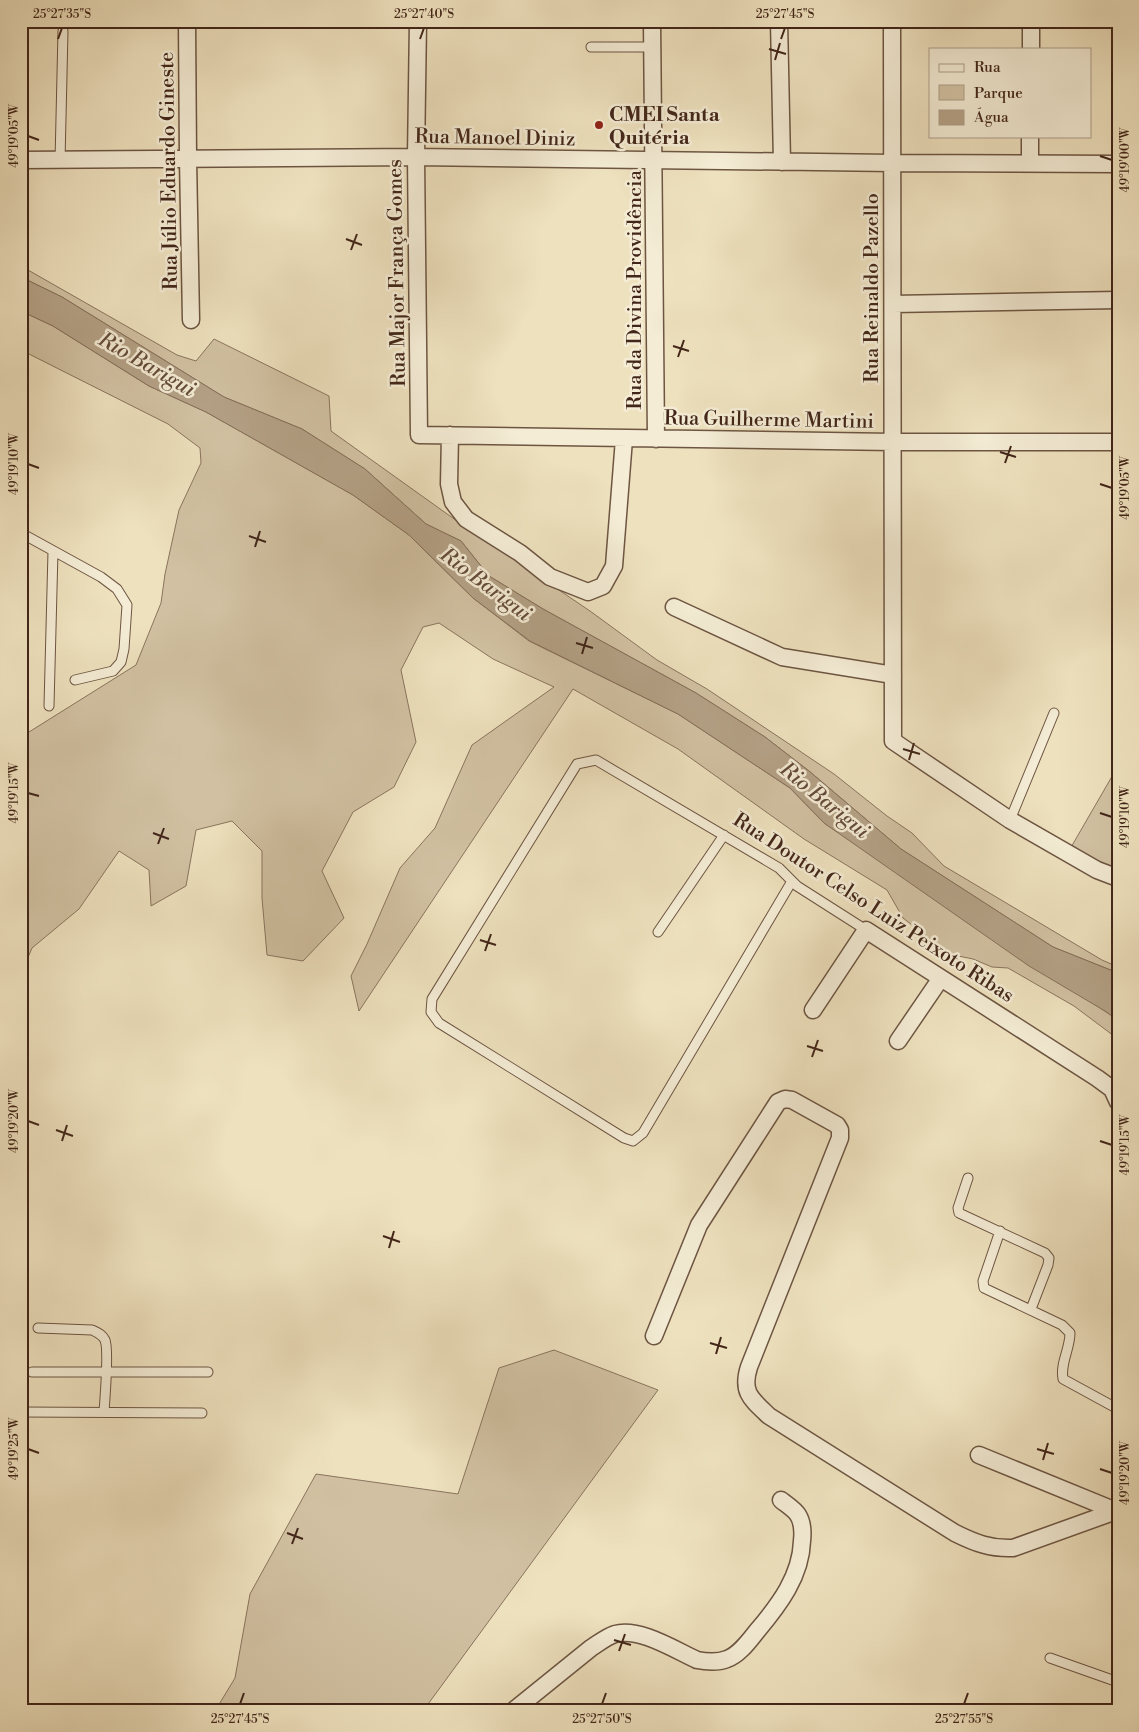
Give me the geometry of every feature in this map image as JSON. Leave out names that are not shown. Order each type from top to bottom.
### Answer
[{"type":"street","name":"Rua Júlio Eduardo Gineste","points":[[188,21],[191,320]]},
{"type":"street","name":"Rua Major França Gomes","points":[[418,21],[416,157],[419,434]]},
{"type":"street","name":"Rua da Divina Providência","points":[[652,21],[656,439]]},
{"type":"street","points":[[779,21],[782,162]]},
{"type":"street","name":"Rua Reinaldo Pazello","points":[[892,21],[893,741],[1010,820]]},
{"type":"street","points":[[1030,21],[1030,48]]},
{"type":"street","points":[[1030,138],[1030,164]]},
{"type":"street","name":"Rua Manoel Diniz","points":[[21,160],[416,157],[1118,164]]},
{"type":"street","points":[[892,304],[1118,300]]},
{"type":"street","name":"Rua Guilherme Martini","points":[[419,434],[893,442],[1118,442]]},
{"type":"street","name":"Rua da Divina Providência","points":[[450,435],[449,484],[453,502],[466,519],[520,553],[550,577],[588,592],[603,586],[614,566],[624,438]]},
{"type":"street","points":[[674,607],[782,657],[893,675]]},
{"type":"street","points":[[1010,820],[1097,870],[1118,878]]},
{"type":"street","points":[[813,1010],[866,930]]},
{"type":"street","name":"Rua Doutor Celso Luiz Peixoto Ribas","points":[[866,930],[1105,1083],[1112,1089],[1118,1102]]},
{"type":"street","points":[[898,1042],[941,978]]},
{"type":"street","points":[[654,1336],[699,1225],[778,1102],[785,1098],[792,1100],[837,1125],[840,1130],[840,1138],[745,1378],[750,1397],[768,1416],[885,1489],[916,1500],[925,1507],[936,1521],[956,1534],[985,1546],[1013,1548],[1117,1512]]},
{"type":"street","points":[[979,1455],[1117,1512]]},
{"type":"street","points":[[513,1711],[591,1648],[604,1639],[617,1634],[640,1635],[697,1660],[719,1662],[729,1659],[739,1651],[768,1618],[785,1595],[797,1572],[802,1550],[803,1528],[798,1515],[781,1500]]},
{"type":"lane","points":[[60,161],[62,30]]},
{"type":"lane","points":[[591,47],[652,47]]},
{"type":"lane","points":[[21,534],[109,583],[117,589],[126,605],[124,649],[121,662],[113,671],[75,680]]},
{"type":"lane","points":[[49,706],[53,551]]},
{"type":"lane","points":[[1010,820],[1054,713]]},
{"type":"lane","name":"Rua Doutor Celso Luiz Peixoto Ribas","points":[[792,881],[642,1133],[633,1140],[615,1132],[440,1023],[431,1012],[432,999],[577,764],[596,760],[779,868],[792,881],[866,930]]},
{"type":"lane","points":[[658,932],[724,834]]},
{"type":"lane","points":[[968,1178],[958,1208],[959,1213],[1045,1253],[1048,1258],[1048,1265],[1031,1309]]},
{"type":"lane","points":[[1000,1231],[983,1281],[984,1288],[1062,1325],[1070,1333],[1070,1344],[1061,1370],[1063,1380],[1118,1409]]},
{"type":"lane","points":[[38,1328],[92,1330],[100,1334],[106,1341],[104,1412]]},
{"type":"lane","points":[[32,1372],[208,1372]]},
{"type":"lane","points":[[21,1412],[202,1413]]},
{"type":"lane","points":[[1050,1658],[1118,1682]]},
{"type":"green space","points":[[21,266],[177,355],[196,361],[214,339],[329,396],[331,431],[457,521],[590,611],[657,660],[707,689],[834,774],[887,816],[912,833],[944,866],[1102,960],[1118,967],[1118,973],[1053,947],[901,849],[809,771],[765,737],[696,693],[543,609],[489,576],[461,541],[426,524],[365,469],[302,429],[224,397],[62,297],[21,277]]},
{"type":"green space","points":[[21,311],[53,326],[149,386],[206,412],[353,495],[409,535],[473,598],[529,641],[678,714],[790,788],[824,823],[1118,1020],[1118,1039],[1074,1006],[1008,968],[992,967],[973,959],[949,954],[903,918],[887,890],[804,839],[678,749],[573,689],[359,1011],[351,976],[400,868],[435,828],[472,745],[554,687],[493,659],[439,623],[423,627],[401,670],[416,742],[394,787],[353,812],[322,871],[344,918],[303,961],[267,955],[262,898],[262,851],[232,821],[196,830],[186,886],[151,906],[149,870],[119,851],[79,909],[32,948],[21,974],[21,737],[136,665],[161,603],[165,574],[179,510],[201,463],[200,448],[168,424],[21,350]]},
{"type":"green space","points":[[1118,766],[1118,869],[1070,849]]},
{"type":"green space","points":[[554,1350],[658,1390],[423,1711],[215,1711],[235,1678],[250,1594],[316,1474],[458,1494],[499,1368]]},
{"type":"water","name":"Rio Barigui","points":[[21,277],[62,297],[224,397],[302,429],[365,469],[426,524],[461,541],[489,576],[543,609],[696,693],[765,737],[809,771],[901,849],[1053,947],[1118,973],[1118,1020],[1029,966],[824,823],[790,788],[678,714],[530,641],[473,598],[409,535],[353,495],[206,412],[149,386],[53,326],[21,311]]},
{"type":"place","name":"CMEI Santa Quitéria","points":[[599,125]]}]
